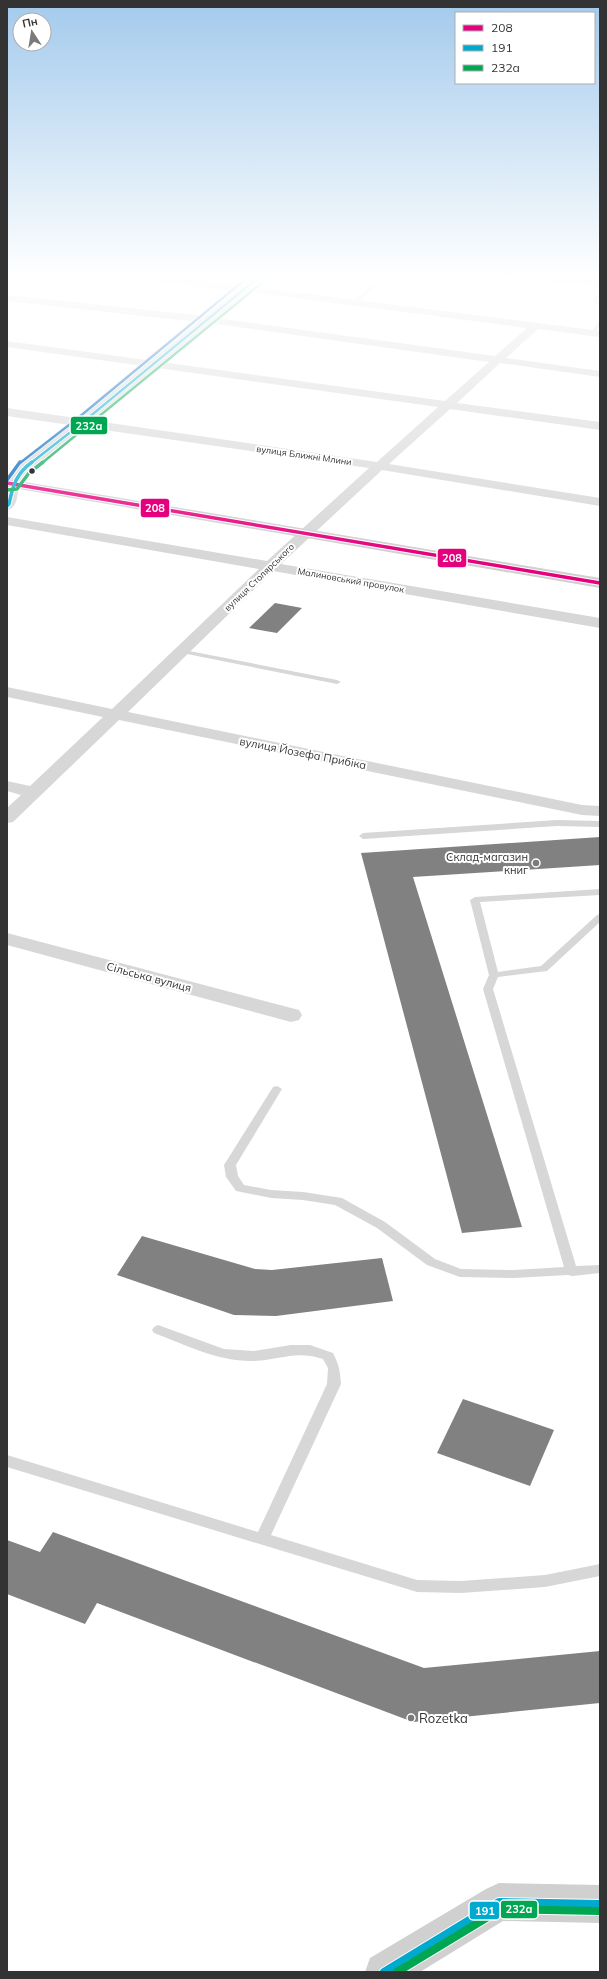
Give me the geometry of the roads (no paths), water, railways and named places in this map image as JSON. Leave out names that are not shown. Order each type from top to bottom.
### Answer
[{"type":"main road","points":[[10,483],[600,583]]},
{"type":"main road","points":[[384,1972],[499,1902],[600,1904]]},
{"type":"street","points":[[7,506],[9,504],[10,483],[24,468],[82,424],[148,369]]},
{"type":"street","points":[[201,369],[600,426]]},
{"type":"street","name":"вулиця Столярського","points":[[7,818],[305,533],[488,369]]},
{"type":"street","points":[[564,369],[600,374]]},
{"type":"street","name":"вулиця Ближні Млини","points":[[7,412],[380,466],[600,502]]},
{"type":"street","name":"Малиновський провулок","points":[[7,521],[600,622]]},
{"type":"street","name":"вулиця Йозефа Прибіка","points":[[7,692],[575,808],[600,811]]},
{"type":"street","points":[[7,786],[34,792]]},
{"type":"street","name":"Сільська вулиця","points":[[7,939],[291,1015]]},
{"type":"lane","points":[[182,651],[337,682]]},
{"type":"lane","points":[[363,836],[557,824],[600,824]]},
{"type":"lane","points":[[572,1272],[488,989],[494,975],[475,900],[600,892]]},
{"type":"lane","points":[[494,975],[544,969],[600,917]]},
{"type":"lane","points":[[276,1089],[230,1165],[232,1177],[240,1188],[270,1194],[304,1196],[338,1202],[381,1225],[431,1262],[460,1273],[514,1274],[572,1272],[600,1269]]},
{"type":"lane","points":[[158,1330],[223,1354],[254,1356],[291,1350],[310,1350],[328,1356],[334,1368],[334,1384],[262,1539]]},
{"type":"lane","points":[[7,1461],[417,1586],[461,1587],[545,1581],[600,1570]]},
{"type":"place","name":"Склад-магазин книг","points":[[536,863]]},
{"type":"place","name":"Rozetka","points":[[411,1718]]}]
